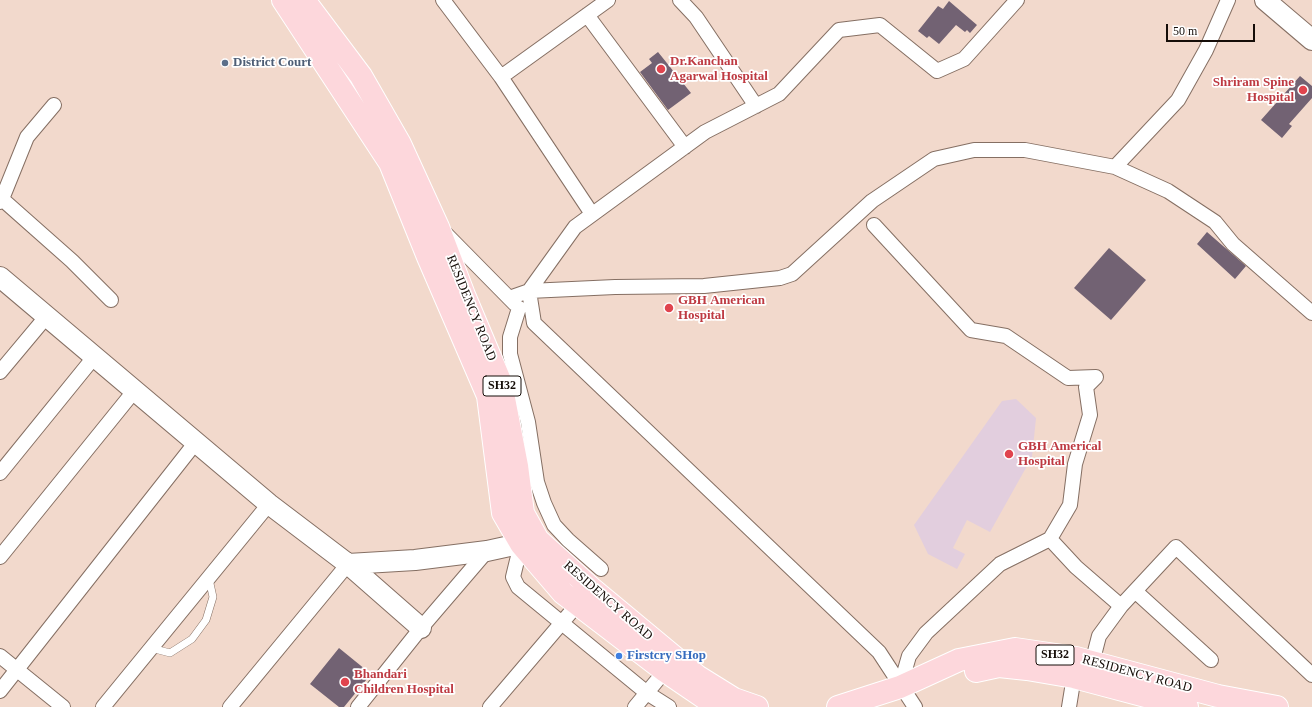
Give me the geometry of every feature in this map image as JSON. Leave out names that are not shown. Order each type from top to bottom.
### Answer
[{"type":"main road","points":[[283,0],[390,163],[416,229],[488,396],[503,513],[529,542]]},
{"type":"main road","name":"RESIDENCY ROAD","points":[[304,0],[361,76],[400,144],[438,227],[464,295],[501,383],[517,466],[523,513],[529,542],[585,596],[670,665],[697,676],[734,699],[753,706]]},
{"type":"main road","name":"RESIDENCY ROAD","points":[[838,707],[908,697],[959,660],[1015,649],[1218,701],[1277,707]]},
{"type":"main road","points":[[670,665],[718,707]]},
{"type":"main road","points":[[1081,666],[1187,707]]},
{"type":"main road","points":[[883,707],[908,697]]},
{"type":"street","points":[[443,0],[501,78],[592,214]]},
{"type":"street","points":[[501,78],[608,0]]},
{"type":"street","points":[[680,0],[696,17],[756,106]]},
{"type":"street","points":[[601,569],[568,540],[554,525],[544,503],[538,482],[528,422],[510,354],[510,337],[514,303],[530,291],[575,227],[705,132],[779,94],[839,30],[880,25],[937,71],[964,59],[1017,0]]},
{"type":"street","points":[[1115,167],[1178,100],[1206,50],[1228,0]]},
{"type":"street","points":[[1265,0],[1312,40]]},
{"type":"street","points":[[587,15],[685,147]]},
{"type":"street","points":[[54,105],[27,137],[1,200],[72,261],[111,300]]},
{"type":"street","points":[[530,291],[615,287],[704,286],[780,278],[792,274],[878,197],[934,159],[974,150],[1025,150],[1115,167],[1168,191],[1215,222],[1233,244],[1312,313]]},
{"type":"street","points":[[874,225],[971,330],[1006,336],[1068,378],[1096,377],[1086,387],[1090,415],[1075,464],[1070,505],[1050,539],[1000,564],[926,633],[909,656],[908,697]]},
{"type":"street","points":[[416,229],[438,227],[534,323],[879,652],[908,697]]},
{"type":"street","points":[[0,276],[269,504],[348,564],[421,628]]},
{"type":"street","points":[[530,291],[534,323]]},
{"type":"street","points":[[0,372],[46,316]]},
{"type":"street","points":[[0,473],[95,356]]},
{"type":"street","points":[[0,557],[135,390]]},
{"type":"street","points":[[0,691],[196,442]]},
{"type":"street","points":[[103,707],[269,504]]},
{"type":"street","points":[[1050,539],[1076,567],[1121,606]]},
{"type":"street","points":[[230,707],[348,564],[415,560],[487,551],[529,542]]},
{"type":"street","points":[[529,542],[513,577],[518,587],[647,693],[668,707]]},
{"type":"street","points":[[1069,707],[1081,666],[1099,636],[1121,606],[1176,547],[1312,675]]},
{"type":"street","points":[[358,707],[421,628],[487,551]]},
{"type":"street","points":[[1135,591],[1211,660]]},
{"type":"street","points":[[490,707],[585,596]]},
{"type":"street","points":[[0,656],[63,707]]},
{"type":"street","points":[[635,707],[670,665]]},
{"type":"lane","points":[[150,648],[170,653],[192,639],[206,620],[213,597],[208,577]]},
{"type":"shaded area","points":[[1016,399],[1036,418],[1032,457],[990,532],[967,520],[953,548],[965,554],[957,569],[928,554],[914,525],[1002,401]]},
{"type":"building","points":[[949,1],[977,25],[970,33],[967,30],[965,32],[956,25],[939,44],[929,36],[927,38],[918,31],[938,6],[943,9]]},
{"type":"building","points":[[658,52],[691,93],[668,110],[640,72],[652,63],[649,59]]},
{"type":"building","points":[[1300,76],[1312,86],[1312,98],[1289,124],[1292,126],[1282,138],[1261,120]]},
{"type":"building","points":[[1207,232],[1246,266],[1235,279],[1197,244]]},
{"type":"building","points":[[1109,248],[1146,280],[1111,320],[1074,288]]},
{"type":"building","points":[[339,648],[371,674],[344,707],[339,707],[310,684]]},
{"type":"place","name":"District Court","points":[[225,63]]},
{"type":"place","name":"Dr.Kanchan Agarwal Hospital","points":[[661,69]]},
{"type":"place","name":"Shriram Spine Hospital","points":[[1303,90]]},
{"type":"place","name":"GBH American Hospital","points":[[669,308]]},
{"type":"place","name":"GBH Americal Hospital","points":[[1009,454]]},
{"type":"place","name":"Firstcry SHop","points":[[619,656]]},
{"type":"place","name":"Bhandari Children Hospital","points":[[345,682]]}]
